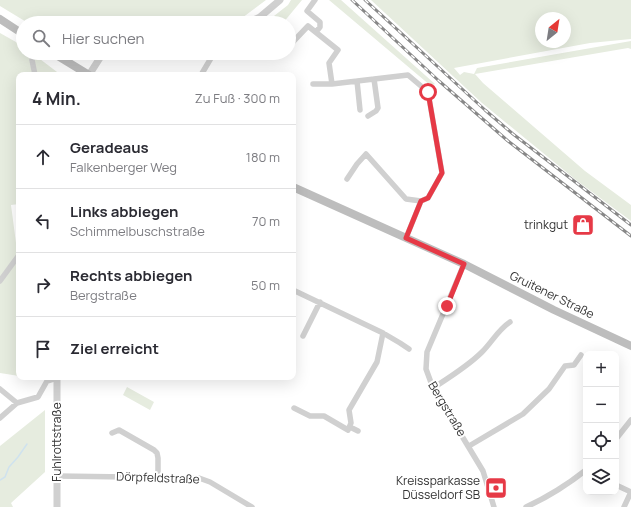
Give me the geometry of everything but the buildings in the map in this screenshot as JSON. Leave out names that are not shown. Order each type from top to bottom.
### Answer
[{"type":"main road","points":[[0,19],[16,29]]},
{"type":"main road","points":[[64,60],[84,72]]},
{"type":"main road","name":"Gruitener Straße","points":[[296,188],[464,264],[631,346]]},
{"type":"street","points":[[261,16],[280,0]]},
{"type":"street","points":[[315,0],[307,11],[320,22],[320,27],[316,32]]},
{"type":"street","points":[[296,39],[308,26],[338,50],[329,63],[332,84]]},
{"type":"street","points":[[32,60],[34,72]]},
{"type":"street","points":[[91,72],[99,60]]},
{"type":"street","points":[[203,72],[210,60]]},
{"type":"street","points":[[313,84],[332,84],[408,75],[428,92],[442,173],[428,198],[421,201],[406,199],[366,154],[347,179]]},
{"type":"street","points":[[368,116],[378,108],[374,79]]},
{"type":"street","points":[[357,81],[360,110]]},
{"type":"street","points":[[406,238],[421,201]]},
{"type":"street","points":[[0,282],[16,259]]},
{"type":"street","name":"Bergstraße","points":[[464,264],[427,352],[426,369],[433,388],[483,471],[494,507]]},
{"type":"street","points":[[296,291],[383,333],[409,349]]},
{"type":"street","points":[[303,336],[320,302]]},
{"type":"street","points":[[433,388],[461,369],[482,352],[502,328],[510,322]]},
{"type":"street","points":[[350,427],[351,423],[349,410],[377,362],[383,333]]},
{"type":"street","points":[[469,446],[523,414],[549,389],[566,366],[574,365],[581,355]]},
{"type":"street","points":[[0,418],[17,403],[38,397],[47,381],[50,380]]},
{"type":"street","name":"Fuhlrottstraße","points":[[57,380],[57,507]]},
{"type":"street","points":[[0,389],[17,403]]},
{"type":"street","points":[[294,408],[310,416],[324,416],[348,430],[350,427]]},
{"type":"street","points":[[619,435],[631,420]]},
{"type":"street","points":[[350,427],[358,431]]},
{"type":"street","points":[[112,433],[119,430],[154,450],[158,458],[158,476]]},
{"type":"street","points":[[526,507],[567,485],[583,472]]},
{"type":"street","name":"Dörpfeldstraße","points":[[57,476],[194,477],[203,479],[252,507]]},
{"type":"street","points":[[619,486],[631,492],[624,507]]},
{"type":"shaded area","points":[[0,0],[266,0],[245,16],[16,16],[0,6]]},
{"type":"shaded area","points":[[291,0],[302,0],[289,16],[274,16],[288,5]]},
{"type":"shaded area","points":[[329,0],[341,0],[435,84],[431,86]]},
{"type":"shaded area","points":[[371,0],[631,0],[631,39],[571,46],[571,12],[535,12],[535,48],[563,48],[454,68],[460,75],[464,72],[474,74],[477,68],[631,41],[631,49],[628,48],[475,74],[483,83],[585,171],[631,205],[631,221],[576,180],[482,103]]},
{"type":"shaded area","points":[[0,33],[16,42],[16,60],[41,60],[57,72],[16,72],[16,204],[11,205],[16,243],[16,376],[0,373]]},
{"type":"shaded area","points":[[127,387],[154,402],[150,410],[123,395]]},
{"type":"shaded area","points":[[45,410],[45,472],[11,503],[13,507],[0,507],[0,446]]},
{"type":"waterway","points":[[0,480],[5,477],[9,467],[27,444]]},
{"type":"railway","points":[[352,0],[439,81],[508,141],[631,236]]},
{"type":"railway","points":[[365,0],[513,134],[631,225]]},
{"type":"place","name":"trinkgut","points":[[583,225]]},
{"type":"place","name":"Kreissparkasse Düsseldorf SB","points":[[496,488]]},
{"type":"route","points":[[428,92],[442,173],[428,198],[421,201],[406,238],[464,264],[447,306]]}]
